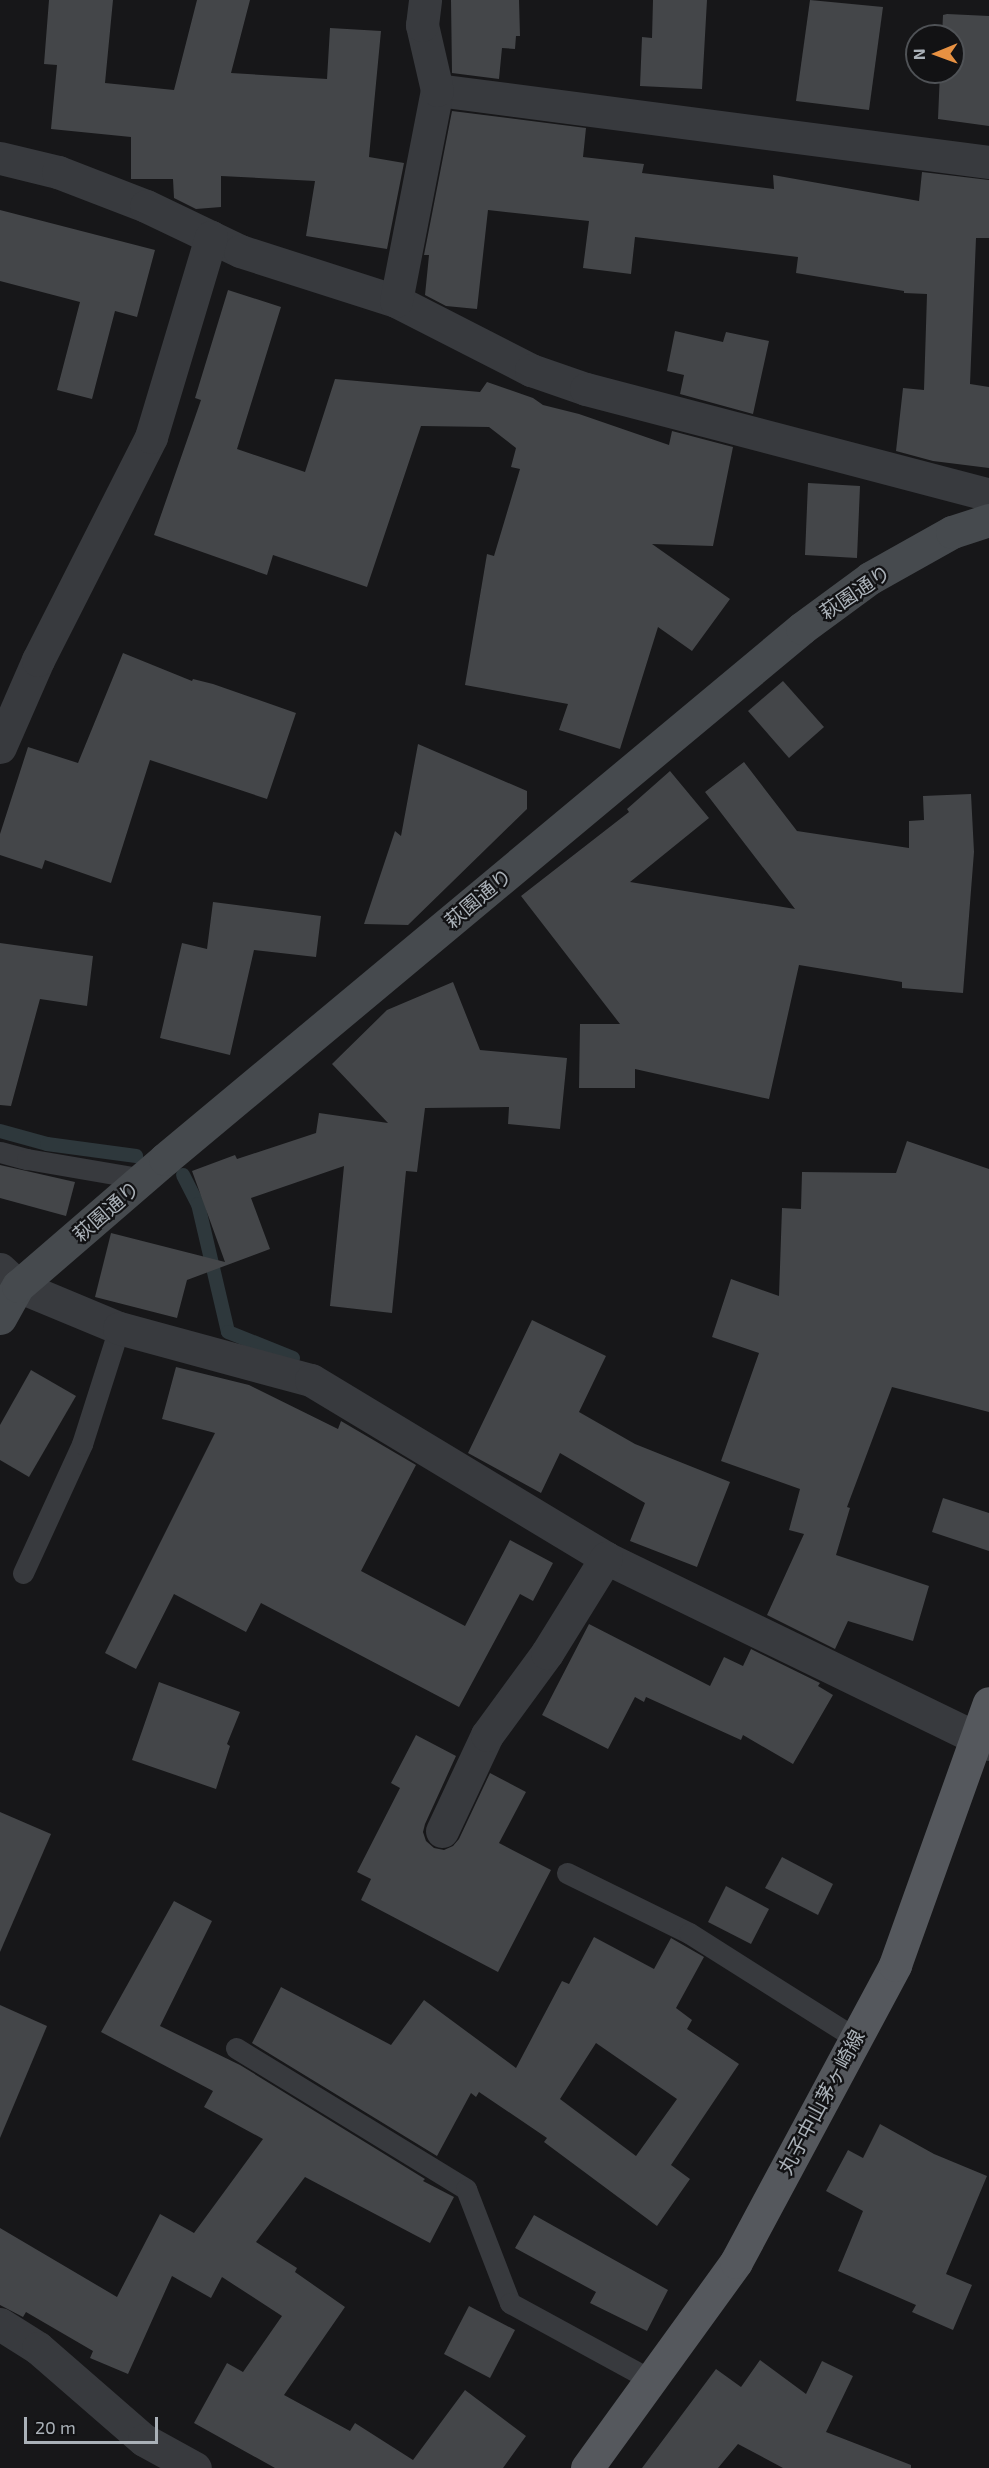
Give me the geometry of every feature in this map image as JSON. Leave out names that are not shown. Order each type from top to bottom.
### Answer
[{"type":"main road","name":"丸子中山茅ヶ崎線","points":[[587,2468],[736,2262],[895,1965],[984,1741],[989,1703]]},
{"type":"street","points":[[396,301],[437,90],[422,25],[425,0]]},
{"type":"street","points":[[437,90],[989,162]]},
{"type":"street","points":[[0,158],[58,171],[146,206],[240,251],[396,301],[531,370],[586,389],[989,495]]},
{"type":"street","points":[[0,747],[38,660],[150,437],[211,237]]},
{"type":"street","name":"萩園通り","points":[[0,1318],[9,1278],[144,1179],[802,628],[870,578],[952,532],[989,520]]},
{"type":"street","points":[[9,1278],[119,1328],[311,1380],[606,1558],[984,1741]]},
{"type":"street","points":[[442,1831],[487,1734],[547,1653],[606,1558]]},
{"type":"street","points":[[0,2324],[38,2348],[144,2440],[195,2468]]},
{"type":"lane","points":[[0,1152],[27,1159],[144,1179]]},
{"type":"lane","points":[[23,1573],[82,1444],[119,1328]]},
{"type":"lane","points":[[567,1873],[689,1933],[855,2038]]},
{"type":"lane","points":[[236,2048],[466,2189],[510,2303],[651,2380]]},
{"type":"building","points":[[49,0],[113,0],[105,83],[174,90],[197,0],[250,0],[231,73],[327,79],[330,28],[381,31],[369,157],[404,163],[387,249],[306,236],[315,181],[221,176],[221,207],[196,209],[174,198],[173,179],[131,179],[131,137],[51,129],[57,65],[44,64]]},
{"type":"building","points":[[451,0],[519,0],[520,36],[516,36],[515,49],[502,48],[499,79],[452,73]]},
{"type":"building","points":[[653,0],[707,0],[702,89],[640,86],[642,37],[652,38]]},
{"type":"building","points":[[810,0],[883,7],[869,110],[796,101]]},
{"type":"building","points":[[943,15],[989,16],[989,126],[938,119],[939,84],[965,84],[965,24],[943,24]]},
{"type":"building","points":[[452,111],[586,128],[583,157],[644,164],[642,173],[774,189],[773,175],[919,201],[922,172],[989,180],[989,238],[976,238],[970,384],[989,387],[989,468],[933,461],[896,451],[903,388],[924,390],[927,294],[904,293],[904,291],[796,273],[798,257],[635,237],[631,274],[583,268],[589,221],[488,210],[477,309],[446,306],[425,295],[429,255],[424,255]]},
{"type":"building","points":[[0,210],[155,250],[137,317],[115,311],[92,399],[57,390],[80,302],[0,281]]},
{"type":"building","points":[[228,290],[281,307],[237,449],[305,472],[335,379],[480,392],[487,382],[533,398],[543,405],[579,414],[669,445],[672,431],[733,447],[713,546],[652,544],[730,599],[692,651],[658,627],[620,749],[559,730],[568,704],[465,685],[487,554],[494,556],[520,469],[511,467],[516,448],[489,427],[421,426],[367,587],[273,555],[267,575],[154,535],[201,400],[195,398]]},
{"type":"building","points":[[675,331],[723,342],[726,332],[769,341],[753,414],[680,394],[684,375],[667,371]]},
{"type":"building","points":[[808,483],[860,486],[857,558],[805,555]]},
{"type":"building","points":[[123,653],[192,681],[193,679],[213,684],[296,713],[267,799],[150,760],[111,883],[45,860],[42,869],[0,855],[0,834],[28,747],[78,763]]},
{"type":"building","points":[[783,681],[824,727],[789,758],[748,711]]},
{"type":"building","points":[[418,744],[527,791],[527,809],[408,925],[364,924],[395,831],[401,836]]},
{"type":"building","points":[[744,762],[797,831],[909,848],[909,821],[924,820],[923,796],[971,794],[974,852],[963,993],[902,988],[902,982],[799,965],[769,1099],[635,1069],[635,1088],[579,1088],[580,1024],[620,1024],[521,896],[629,812],[627,809],[670,771],[709,818],[630,882],[795,909],[705,792]]},
{"type":"building","points":[[213,902],[321,916],[316,957],[254,950],[230,1055],[160,1038],[182,943],[207,949]]},
{"type":"building","points":[[0,943],[93,956],[87,1006],[40,999],[11,1106],[0,1105]]},
{"type":"building","points":[[453,982],[480,1050],[567,1058],[560,1129],[508,1124],[509,1107],[425,1108],[417,1172],[406,1171],[392,1313],[330,1306],[344,1166],[251,1198],[270,1249],[187,1280],[177,1318],[95,1297],[111,1233],[225,1262],[192,1171],[235,1155],[237,1159],[316,1133],[319,1113],[388,1123],[332,1064],[387,1010]]},
{"type":"building","points":[[907,1141],[989,1169],[989,1412],[892,1387],[847,1507],[850,1508],[836,1555],[929,1586],[913,1641],[848,1621],[835,1649],[767,1615],[804,1534],[789,1530],[800,1489],[721,1461],[759,1353],[712,1337],[731,1279],[779,1296],[782,1208],[801,1209],[802,1172],[896,1173]]},
{"type":"building","points":[[0,1165],[75,1182],[66,1216],[0,1198]]},
{"type":"building","points":[[532,1320],[606,1356],[579,1412],[635,1444],[730,1482],[697,1567],[630,1541],[645,1503],[560,1453],[541,1493],[468,1453]]},
{"type":"building","points":[[176,1367],[249,1385],[338,1429],[341,1421],[416,1465],[361,1571],[465,1626],[510,1540],[553,1563],[533,1601],[520,1594],[459,1707],[261,1603],[246,1632],[174,1594],[136,1669],[105,1653],[215,1433],[162,1419]]},
{"type":"building","points":[[31,1370],[76,1396],[29,1477],[0,1460],[0,1425]]},
{"type":"building","points":[[943,1498],[989,1513],[989,1551],[932,1532]]},
{"type":"building","points":[[589,1624],[710,1686],[724,1657],[743,1666],[751,1649],[820,1683],[818,1686],[833,1695],[793,1764],[743,1735],[741,1740],[646,1697],[644,1702],[635,1697],[608,1749],[542,1715]]},
{"type":"building","points":[[159,1682],[240,1712],[227,1744],[230,1746],[216,1789],[132,1760]]},
{"type":"building","points":[[416,1735],[456,1756],[423,1832],[426,1841],[434,1848],[444,1850],[453,1846],[459,1839],[490,1773],[526,1792],[499,1843],[551,1870],[498,1972],[361,1900],[371,1879],[357,1872],[400,1788],[391,1783]]},
{"type":"building","points":[[0,1812],[51,1834],[0,1952]]},
{"type":"building","points":[[782,1857],[833,1884],[818,1915],[765,1888]]},
{"type":"building","points":[[726,1886],[769,1909],[751,1944],[708,1922]]},
{"type":"building","points":[[174,1901],[212,1921],[160,2026],[240,2065],[425,2179],[423,2181],[454,2197],[430,2243],[305,2177],[256,2242],[297,2268],[295,2272],[345,2307],[284,2395],[350,2431],[355,2423],[413,2460],[465,2390],[526,2436],[503,2468],[275,2468],[194,2423],[227,2363],[243,2372],[282,2316],[222,2277],[211,2298],[172,2276],[128,2374],[90,2358],[93,2351],[26,2312],[23,2317],[0,2305],[0,2228],[117,2297],[160,2214],[194,2233],[263,2139],[204,2107],[213,2091],[101,2032]]},
{"type":"building","points":[[594,1937],[654,1969],[671,1938],[704,1957],[676,2008],[692,2020],[687,2029],[739,2064],[671,2165],[690,2179],[657,2226],[544,2142],[547,2138],[479,2092],[476,2097],[471,2093],[437,2156],[252,2043],[281,1987],[391,2045],[424,2000],[516,2068],[562,1981],[569,1984]],"holes":[[[596,2043],[677,2099],[636,2156],[560,2099]]]},
{"type":"building","points":[[0,2005],[47,2026],[0,2138]]},
{"type":"building","points":[[880,2124],[934,2154],[987,2176],[946,2274],[972,2285],[953,2330],[912,2312],[916,2305],[838,2271],[863,2211],[826,2191],[848,2150],[863,2158]]},
{"type":"building","points":[[534,2215],[668,2290],[647,2331],[590,2303],[596,2292],[515,2248]]},
{"type":"building","points":[[469,2306],[515,2330],[490,2378],[444,2354]]},
{"type":"building","points":[[760,2360],[806,2394],[822,2361],[853,2376],[826,2432],[911,2465],[911,2468],[783,2468],[738,2444],[718,2468],[642,2468],[716,2369],[741,2387]]},
{"type":"waterway","points":[[0,1131],[47,1144],[136,1156]]},
{"type":"waterway","points":[[183,1175],[198,1204],[228,1332],[293,1358]]}]
